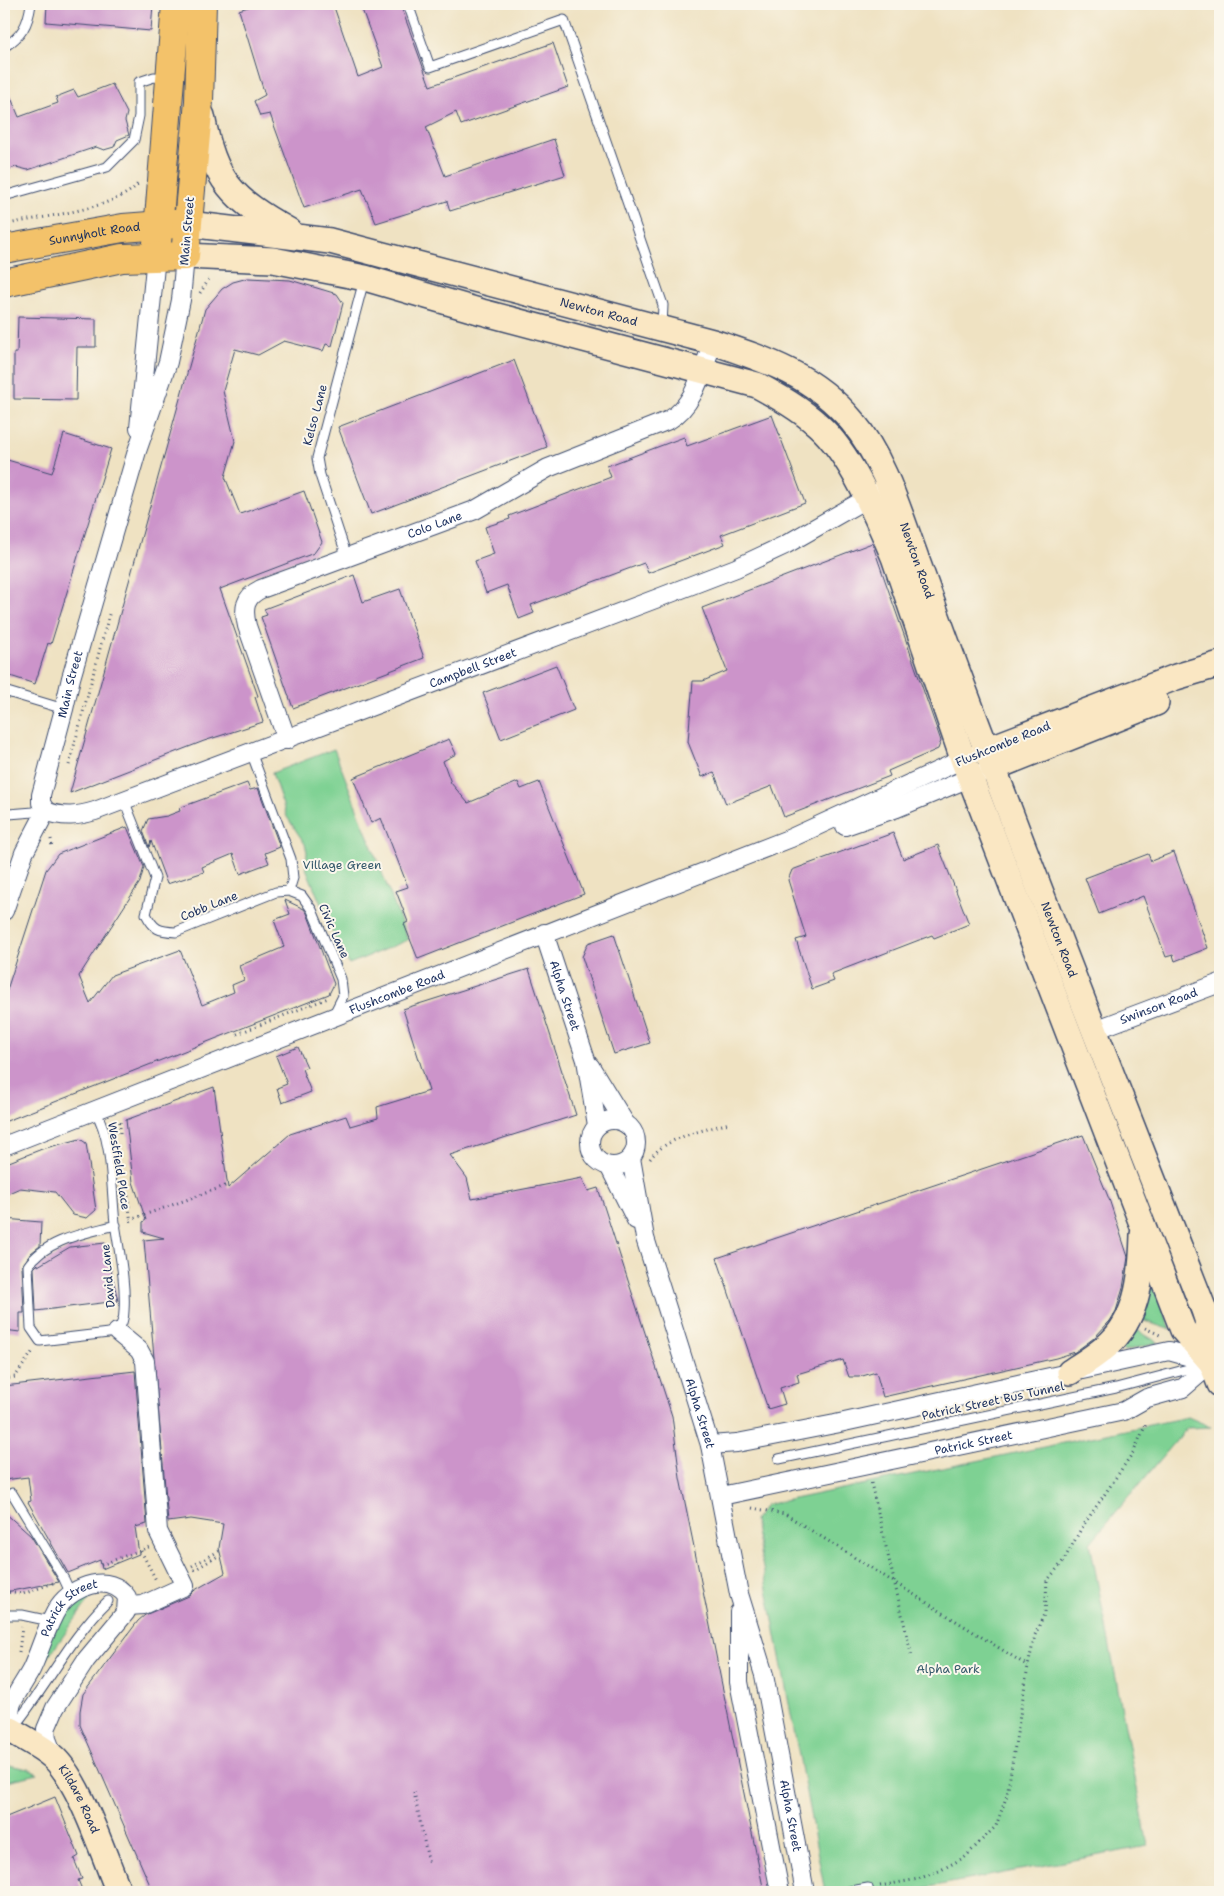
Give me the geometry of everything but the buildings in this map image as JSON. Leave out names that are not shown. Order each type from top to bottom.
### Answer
[{"type":"main road","name":"Main Street","points":[[156,256],[157,224],[176,4]]},
{"type":"main road","name":"Main Street","points":[[185,256],[199,101],[202,4]]},
{"type":"main road","points":[[199,101],[208,148],[221,176],[242,201],[297,235]]},
{"type":"main road","name":"Sunnyholt Road","points":[[4,249],[123,228],[157,224],[188,224]]},
{"type":"main road","name":"Newton Road","points":[[188,224],[297,235],[330,241],[713,342],[773,362],[811,382],[831,398],[853,422],[868,444],[889,487],[990,759],[1207,1318],[1218,1369]]},
{"type":"main road","points":[[4,283],[122,258],[185,256]]},
{"type":"main road","name":"Newton Road","points":[[185,256],[272,260],[365,278],[482,312],[757,385],[786,400],[819,426],[838,447],[866,497],[894,557],[967,768],[1183,1330],[1218,1369]]},
{"type":"main road","points":[[482,312],[490,283]]},
{"type":"main road","name":"Flushcombe Road","points":[[990,759],[1176,676],[1220,664]]},
{"type":"main road","name":"Flushcombe Road","points":[[990,759],[1181,692],[1220,673]]},
{"type":"main road","points":[[1070,1372],[1098,1354],[1114,1339],[1128,1319],[1142,1268],[1143,1224]]},
{"type":"main road","name":"Kildare Road","points":[[6,1731],[54,1757],[67,1772],[77,1790],[119,1892]]},
{"type":"street","name":"Main Street","points":[[137,451],[156,256]]},
{"type":"street","name":"Main Street","points":[[46,812],[41,804],[41,795],[64,709],[70,678],[137,451],[168,362],[181,300],[185,256]]},
{"type":"street","name":"Colo Lane","points":[[287,740],[247,626],[245,616],[248,597],[261,589],[475,510],[556,464],[669,420],[686,407],[713,342]]},
{"type":"street","name":"Campbell Street","points":[[46,812],[57,816],[83,814],[124,800],[287,740],[736,568],[785,545],[866,497],[889,487]]},
{"type":"street","name":"Flushcombe Road","points":[[4,1146],[544,933],[791,838],[854,823],[897,808],[967,768],[990,759]]},
{"type":"street","points":[[4,911],[24,853],[46,812]]},
{"type":"street","name":"Alpha Street","points":[[544,933],[586,1060],[597,1125]]},
{"type":"street","name":"Swinson Road","points":[[1095,1030],[1220,983]]},
{"type":"street","name":"Alpha Street","points":[[586,1060],[626,1123]]},
{"type":"street","points":[[611,1119],[626,1123],[636,1138],[636,1145],[631,1158],[621,1165],[609,1166],[596,1159],[589,1146],[591,1134],[597,1125],[611,1119]]},
{"type":"street","name":"Alpha Street","points":[[631,1158],[645,1238],[710,1445],[738,1594],[764,1675],[805,1892]]},
{"type":"street","name":"Alpha Street","points":[[609,1166],[645,1238]]},
{"type":"street","points":[[54,1757],[47,1739],[46,1729],[55,1708],[86,1660],[126,1612],[128,1606],[143,1605],[185,1586],[158,1531],[145,1360],[139,1350],[117,1332]]},
{"type":"street","points":[[710,1445],[737,1443],[835,1424],[1169,1351],[1218,1369]]},
{"type":"street","name":"Patrick Street","points":[[721,1496],[1124,1411],[1147,1398],[1182,1388],[1218,1369]]},
{"type":"street","name":"Patrick Street","points":[[6,1731],[13,1702],[31,1669],[50,1622],[59,1606],[71,1594],[97,1584],[109,1583],[123,1591],[128,1606]]},
{"type":"street","name":"Alpha Street","points":[[738,1594],[739,1682],[780,1892]]},
{"type":"lane","points":[[4,47],[14,41],[27,26],[31,4]]},
{"type":"lane","points":[[408,4],[430,67],[564,20],[662,305],[662,329]]},
{"type":"lane","points":[[4,196],[107,167],[134,140],[139,116],[139,82],[154,77],[169,78]]},
{"type":"lane","name":"Kelso Lane","points":[[347,557],[316,458],[365,278]]},
{"type":"lane","points":[[4,691],[64,709]]},
{"type":"lane","points":[[251,752],[291,859],[293,878],[289,890]]},
{"type":"lane","name":"Cobb Lane","points":[[124,800],[155,878],[146,914],[150,923],[159,931],[176,932],[276,892],[289,890]]},
{"type":"lane","points":[[4,812],[46,812]]},
{"type":"lane","name":"Civic Lane","points":[[289,890],[302,896],[312,910],[341,979],[343,996],[333,1016]]},
{"type":"lane","name":"Westfield Place","points":[[95,1111],[103,1127],[116,1225]]},
{"type":"lane","name":"David Lane","points":[[40,1341],[31,1328],[28,1266],[36,1257],[67,1239],[116,1225],[124,1309],[123,1323],[117,1332]]},
{"type":"lane","points":[[40,1341],[117,1332]]},
{"type":"lane","name":"Patrick Street Bus Tunnel","points":[[779,1459],[1116,1388],[1218,1369]]},
{"type":"lane","points":[[12,1492],[71,1594]]},
{"type":"lane","points":[[6,1731],[28,1710],[87,1624],[108,1602]]},
{"type":"lane","points":[[4,1615],[22,1615],[50,1622]]},
{"type":"lane","points":[[845,1892],[869,1890]]},
{"type":"path","points":[[4,225],[100,205],[128,194],[136,195]]},
{"type":"path","points":[[51,838],[52,848]]},
{"type":"path","points":[[650,1159],[657,1150],[668,1142],[729,1122]]},
{"type":"path","points":[[130,1220],[228,1185]]},
{"type":"path","points":[[1137,1325],[1165,1337]]},
{"type":"path","points":[[4,1379],[15,1377],[40,1341]]},
{"type":"path","points":[[869,1890],[918,1879],[939,1871],[965,1857],[996,1826],[1007,1795],[1028,1666],[1044,1612],[1047,1581],[1064,1560],[1081,1528],[1134,1451],[1146,1424]]},
{"type":"path","points":[[871,1483],[912,1657]]},
{"type":"path","points":[[751,1508],[785,1514],[1028,1666]]},
{"type":"path","points":[[141,1551],[165,1596]]},
{"type":"path","points":[[179,1576],[219,1553]]},
{"type":"path","points":[[414,1792],[429,1865]]},
{"type":"green space","name":"Village Green","points":[[334,749],[408,940],[349,964],[336,941],[306,868],[307,852],[305,844],[287,817],[272,773]]},
{"type":"green space","points":[[1151,1277],[1171,1330],[1139,1319]]},
{"type":"green space","points":[[1135,1329],[1159,1343],[1123,1351],[1122,1348]]},
{"type":"green space","name":"Alpha Park","points":[[1188,1417],[1211,1427],[1187,1428],[1090,1543],[1148,1846],[913,1890],[913,1892],[825,1892],[754,1521],[765,1505]]},
{"type":"green space","points":[[93,1594],[25,1690],[65,1610],[74,1602]]},
{"type":"green space","points":[[4,1764],[28,1769],[38,1774],[7,1781],[4,1784]]}]
